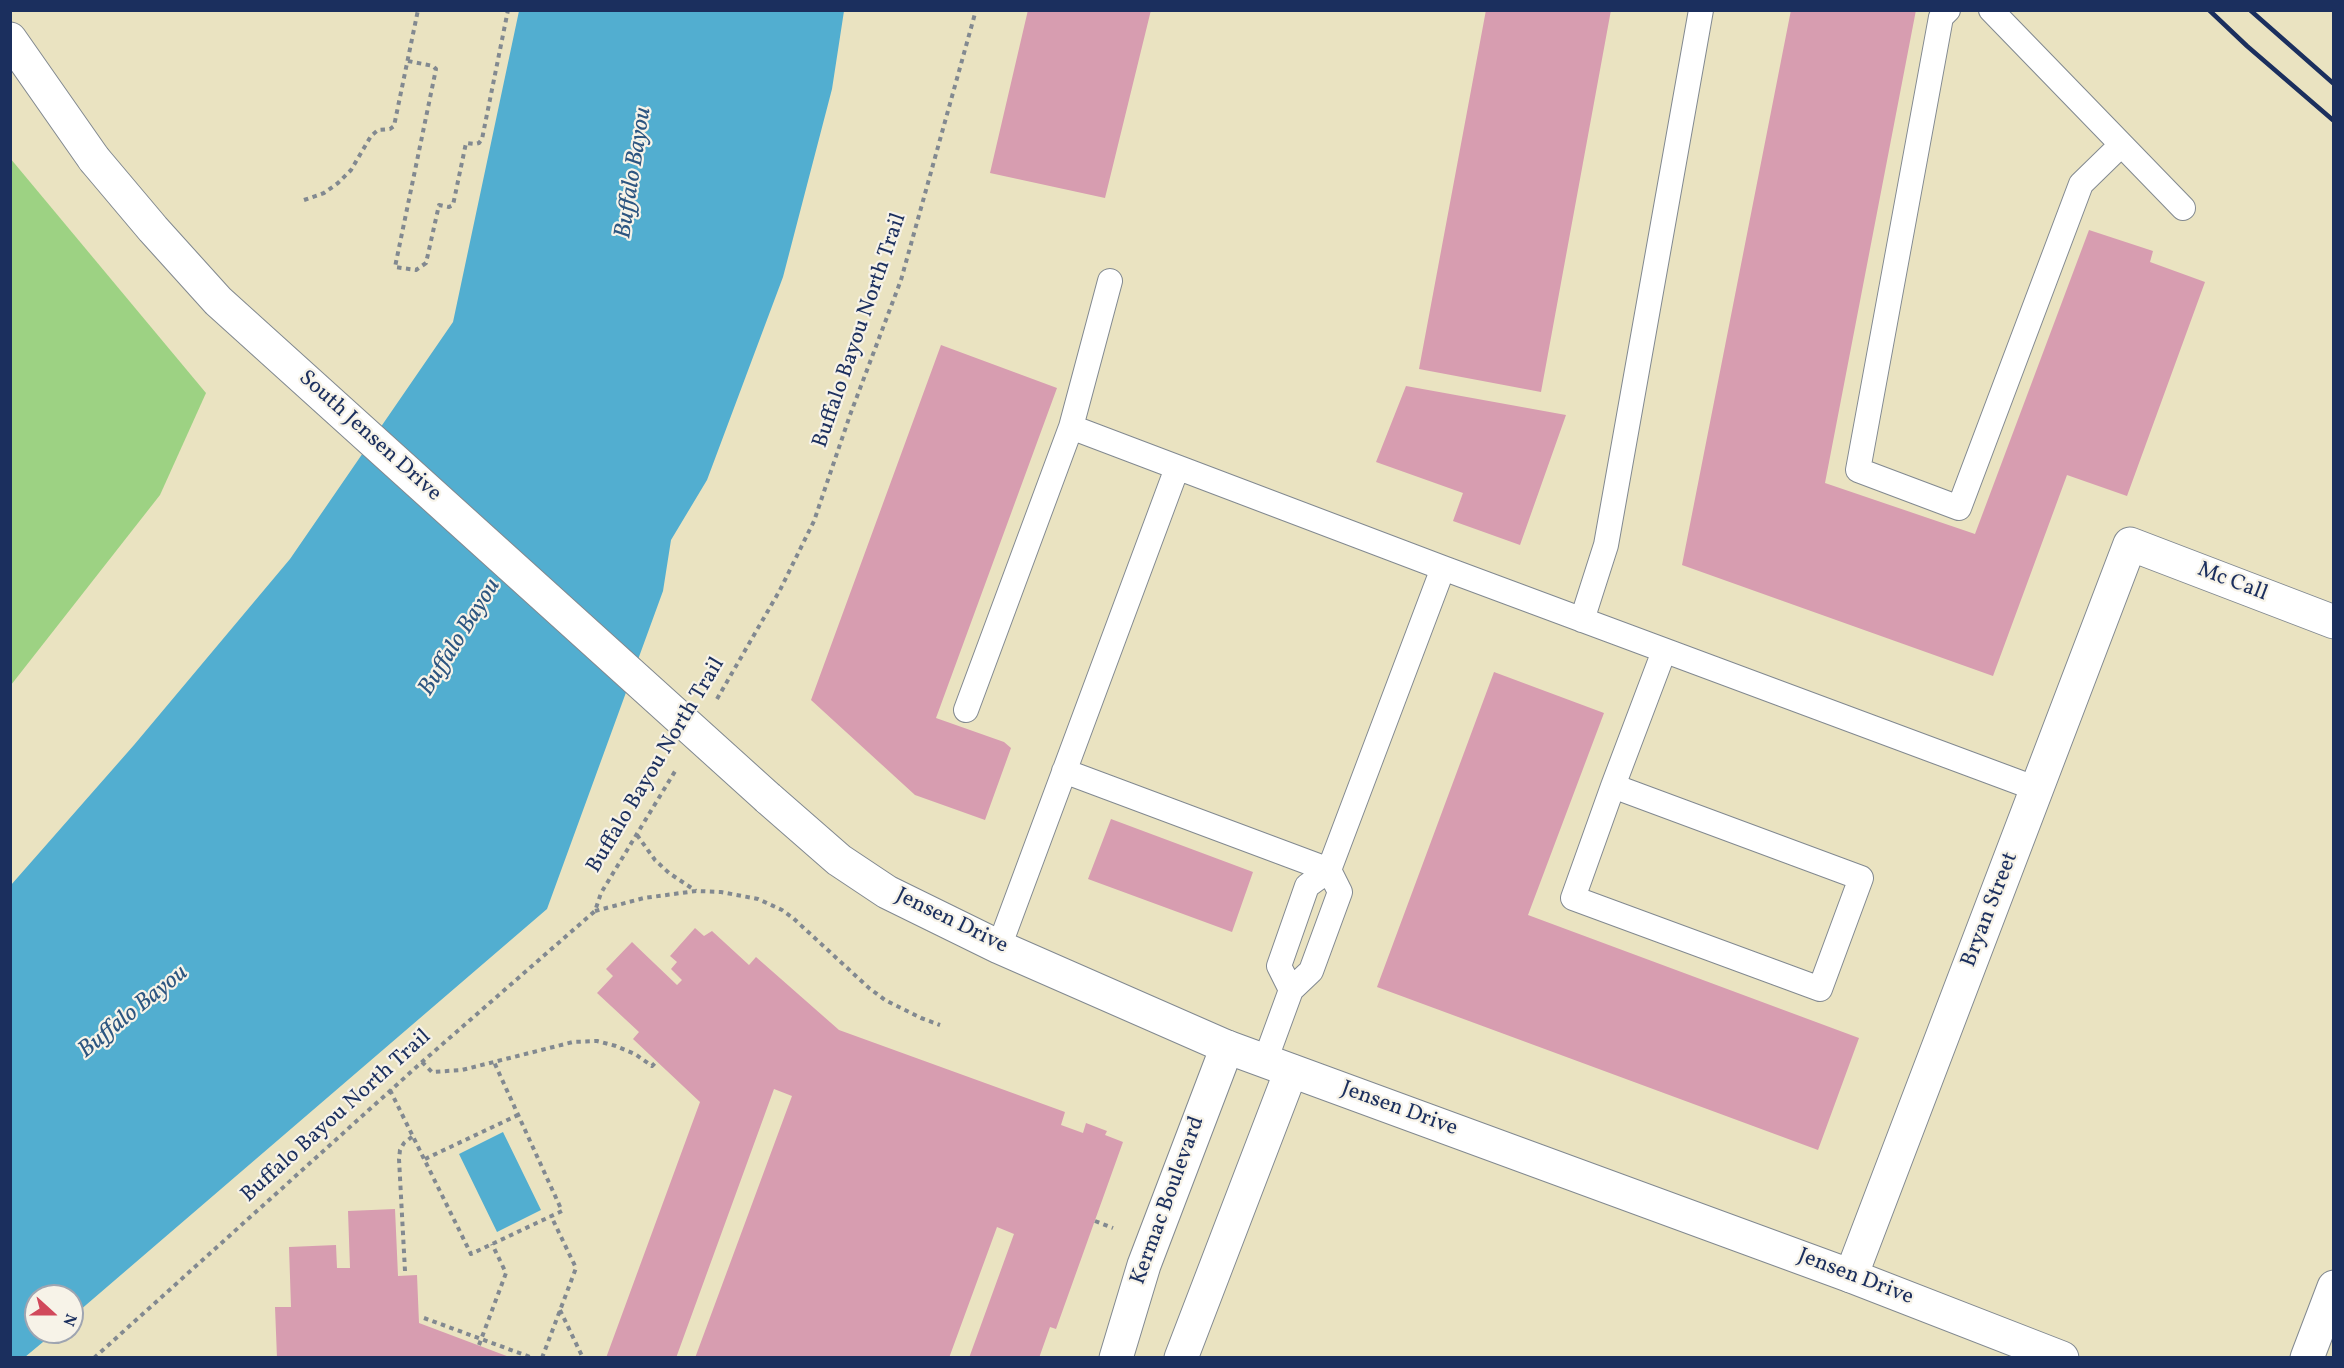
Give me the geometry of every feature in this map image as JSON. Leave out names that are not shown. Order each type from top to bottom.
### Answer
[{"type":"main road","name":"South Jensen Drive","points":[[10,39],[94,159],[218,301],[768,798]]},
{"type":"main road","name":"Mc Call","points":[[2130,544],[2334,622]]},
{"type":"main road","name":"Bryan Street","points":[[1851,1276],[2130,544]]},
{"type":"main road","name":"Jensen Drive","points":[[768,798],[839,860],[887,892],[999,947],[1227,1047],[1851,1276],[2051,1356]]},
{"type":"main road","name":"Kermac Boulevard","points":[[1116,1358],[1144,1265],[1227,1047]]},
{"type":"main road","points":[[1181,1358],[1278,1066]]},
{"type":"main road","points":[[2307,1358],[2334,1287]]},
{"type":"lane","points":[[1582,620],[1606,545],[1701,10]]},
{"type":"lane","points":[[1948,10],[1941,17],[1858,470],[1959,508],[2081,183],[2121,145]]},
{"type":"lane","points":[[1992,10],[2183,208]]},
{"type":"lane","points":[[966,710],[1071,427],[1110,281]]},
{"type":"lane","points":[[1071,427],[2037,789]]},
{"type":"lane","points":[[999,947],[1177,468]]},
{"type":"lane","points":[[1278,1066],[1291,990],[1279,966],[1307,886],[1329,870],[1443,568]]},
{"type":"lane","points":[[1613,786],[1861,878],[1820,989],[1573,898],[1613,786],[1664,651]]},
{"type":"lane","points":[[1064,771],[1329,870],[1340,892],[1311,971],[1291,990]]},
{"type":"path","points":[[304,200],[324,193],[338,183],[351,170],[371,136],[378,130],[390,129],[394,126],[418,10]]},
{"type":"path","points":[[408,61],[433,66],[436,69],[395,267],[416,270],[426,263],[439,205],[449,207],[453,205],[466,142],[479,143],[482,139],[508,10]]},
{"type":"path","name":"Buffalo Bayou North Trail","points":[[714,703],[780,590],[814,521],[850,415],[901,280],[976,10]]},
{"type":"path","name":"Buffalo Bayou North Trail","points":[[94,1358],[390,1090],[595,911],[602,893],[678,765]]},
{"type":"path","points":[[637,834],[655,860],[669,873],[696,891]]},
{"type":"path","points":[[595,911],[644,898],[696,891],[746,896],[782,910],[869,988],[902,1010],[940,1025]]},
{"type":"path","points":[[422,1062],[432,1072],[462,1070],[573,1041],[597,1041],[616,1046],[635,1054],[652,1066],[657,1061]]},
{"type":"path","points":[[390,1090],[471,1254],[562,1211],[494,1062]]},
{"type":"path","points":[[425,1159],[518,1114]]},
{"type":"path","points":[[405,1271],[399,1159],[404,1143],[413,1136]]},
{"type":"path","points":[[543,1358],[576,1268],[551,1216]]},
{"type":"path","points":[[1095,1221],[1113,1228]]},
{"type":"path","points":[[478,1345],[506,1273],[492,1244]]},
{"type":"path","points":[[560,1310],[582,1358]]},
{"type":"path","points":[[424,1318],[533,1358]]},
{"type":"green space","points":[[10,158],[206,393],[160,495],[11,685]]},
{"type":"water","name":"Buffalo Bayou","points":[[519,11],[844,11],[832,89],[783,277],[707,480],[671,540],[663,591],[547,909],[84,1307],[84,1284],[24,1284],[24,1344],[41,1344],[25,1357],[11,1358],[11,885],[134,745],[290,559],[453,322]]},
{"type":"water","points":[[503,1132],[541,1210],[497,1232],[459,1154]]},
{"type":"building","points":[[1028,10],[1151,10],[1105,198],[990,173]]},
{"type":"building","points":[[1486,10],[1611,10],[1541,392],[1419,369]]},
{"type":"building","points":[[1791,10],[1916,10],[1825,483],[1975,534],[2089,230],[2153,251],[2150,262],[2205,282],[2127,496],[2067,475],[1993,676],[1682,565]]},
{"type":"building","points":[[941,345],[1057,388],[936,718],[1004,742],[1011,748],[985,820],[915,795],[811,700]]},
{"type":"building","points":[[1406,386],[1566,415],[1520,545],[1453,521],[1463,493],[1376,462]]},
{"type":"building","points":[[1494,672],[1604,713],[1528,915],[1859,1038],[1818,1150],[1377,987]]},
{"type":"building","points":[[1111,819],[1253,872],[1232,932],[1088,879]]},
{"type":"building","points":[[695,928],[704,936],[712,931],[749,965],[756,957],[839,1030],[1065,1112],[1061,1125],[1083,1133],[1086,1123],[1107,1131],[1105,1135],[1123,1142],[1056,1329],[1050,1327],[1039,1358],[969,1358],[1014,1234],[997,1227],[949,1358],[695,1358],[792,1096],[774,1089],[676,1358],[606,1358],[700,1102],[633,1039],[639,1032],[597,993],[613,976],[606,969],[632,942],[677,985],[682,980],[671,969],[677,962],[670,956]]},
{"type":"building","points":[[395,1209],[398,1276],[417,1275],[419,1323],[512,1358],[277,1358],[275,1307],[291,1307],[289,1247],[336,1245],[337,1268],[350,1268],[348,1211]]},
{"type":"railway","points":[[2209,10],[2334,121]]},
{"type":"railway","points":[[2250,10],[2334,84]]}]
